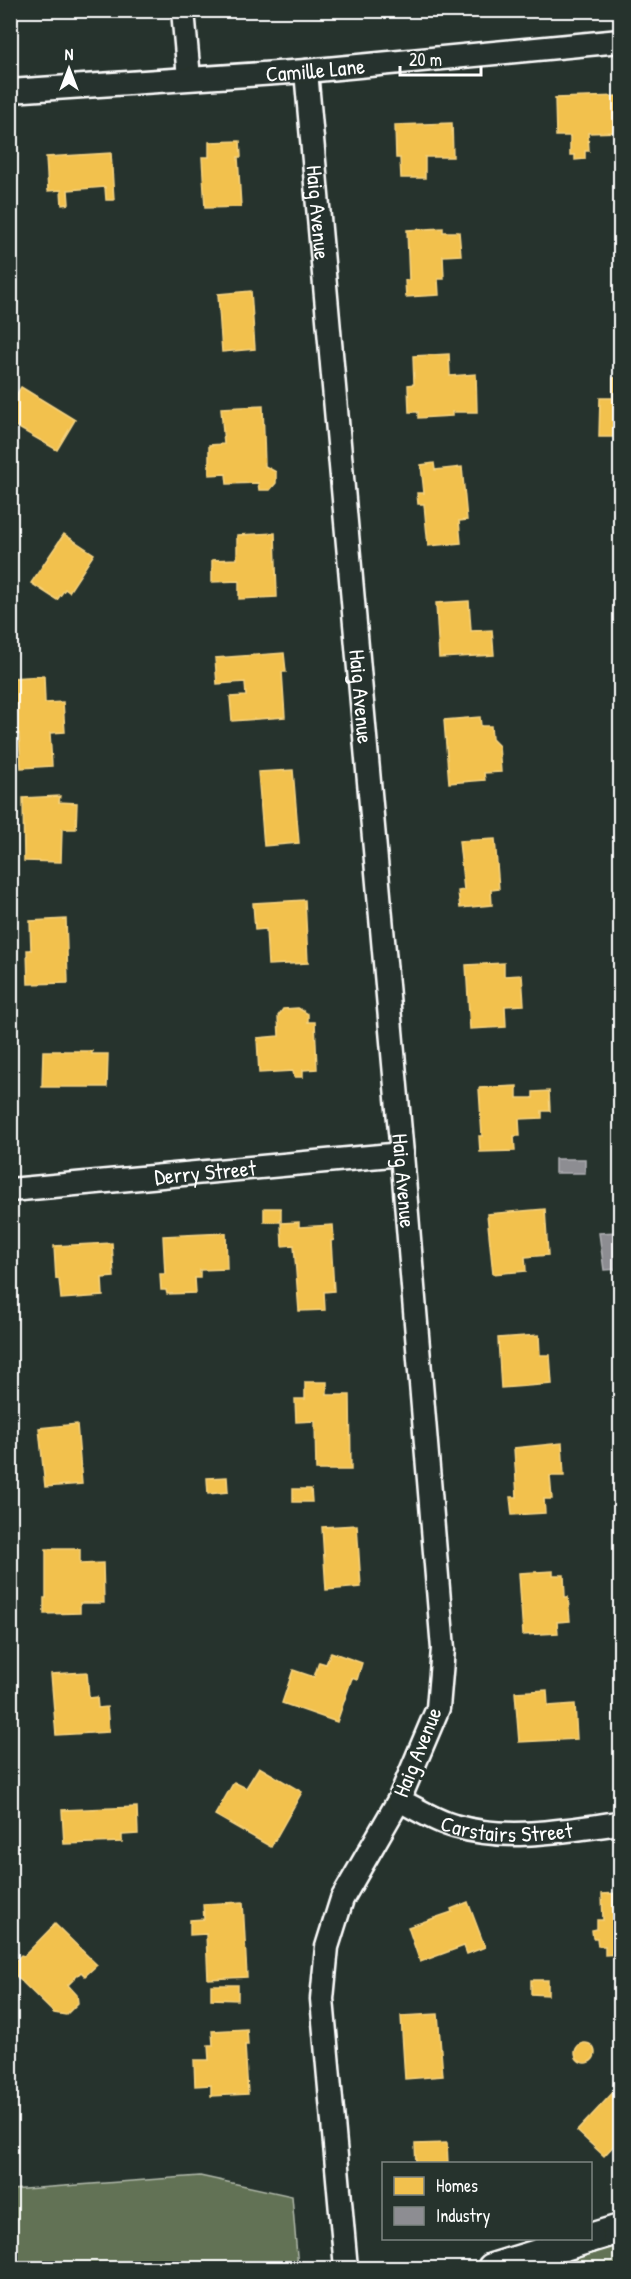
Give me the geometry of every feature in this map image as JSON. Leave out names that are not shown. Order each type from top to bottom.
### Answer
[{"type":"street","points":[[183,10],[189,78]]},
{"type":"street","name":"Camille Lane","points":[[10,91],[306,71],[621,41]]},
{"type":"street","name":"Haig Avenue","points":[[306,71],[402,1154],[443,1649],[438,1708],[399,1800],[342,1899],[327,1947],[322,1999],[346,2268]]},
{"type":"street","name":"Derry Street","points":[[10,1190],[402,1154]]},
{"type":"street","name":"Carstairs Street","points":[[399,1800],[451,1826],[480,1833],[537,1834],[621,1822]]},
{"type":"street","points":[[592,2237],[621,2229]]},
{"type":"street","points":[[492,2268],[583,2240]]},
{"type":"green space","points":[[200,2176],[292,2196],[298,2268],[11,2268],[11,2190]]},
{"type":"green space","points":[[620,2242],[620,2268],[552,2268]]},
{"type":"building: Homes","points":[[620,96],[620,132],[588,133],[589,151],[585,151],[585,159],[575,160],[575,155],[570,155],[570,136],[556,136],[555,98]]},
{"type":"building: Homes","points":[[452,123],[453,157],[425,157],[425,178],[401,178],[400,158],[396,158],[395,125]]},
{"type":"building: Homes","points":[[240,141],[241,157],[238,157],[241,207],[205,208],[202,157],[209,157],[209,142]]},
{"type":"building: Homes","points":[[111,153],[114,200],[106,200],[105,187],[68,190],[69,204],[62,205],[61,190],[48,191],[46,157]]},
{"type":"building: Homes","points":[[443,228],[443,232],[459,232],[461,255],[443,256],[444,279],[438,279],[439,295],[406,297],[405,280],[409,280],[407,230]]},
{"type":"building: Homes","points":[[251,291],[255,349],[222,352],[218,294]]},
{"type":"building: Homes","points":[[449,354],[450,376],[476,374],[477,412],[452,412],[452,416],[418,418],[418,412],[409,412],[408,385],[414,384],[413,356]]},
{"type":"building: Homes","points":[[620,377],[620,439],[599,437],[600,398],[613,398],[613,378]]},
{"type":"building: Homes","points":[[21,387],[75,420],[57,450],[10,423],[10,405]]},
{"type":"building: Homes","points":[[263,406],[265,466],[276,472],[276,483],[270,490],[259,490],[258,483],[227,484],[226,474],[209,475],[209,445],[224,444],[221,408]]},
{"type":"building: Homes","points":[[434,463],[435,470],[462,467],[467,520],[459,521],[461,543],[428,546],[424,504],[418,504],[417,493],[424,493],[421,465]]},
{"type":"building: Homes","points":[[275,533],[277,597],[239,599],[239,581],[212,582],[212,560],[237,559],[237,535]]},
{"type":"building: Homes","points":[[64,534],[94,554],[69,592],[65,589],[57,600],[31,583]]},
{"type":"building: Homes","points":[[469,601],[471,631],[492,630],[494,655],[439,658],[436,603]]},
{"type":"building: Homes","points":[[284,653],[286,672],[282,672],[285,717],[232,721],[230,697],[246,696],[245,682],[217,684],[215,658]]},
{"type":"building: Homes","points":[[44,676],[45,703],[63,702],[65,732],[50,733],[52,766],[21,768],[19,734],[11,735],[10,678]]},
{"type":"building: Homes","points":[[480,717],[481,726],[491,726],[492,739],[499,746],[501,772],[484,773],[485,780],[449,783],[444,720]]},
{"type":"building: Homes","points":[[293,770],[299,843],[264,846],[258,772]]},
{"type":"building: Homes","points":[[60,796],[59,802],[77,803],[76,829],[62,829],[61,862],[24,861],[23,798]]},
{"type":"building: Homes","points":[[495,839],[499,889],[491,890],[492,905],[460,908],[458,891],[464,890],[459,841]]},
{"type":"building: Homes","points":[[305,900],[308,963],[268,965],[266,929],[255,930],[253,903]]},
{"type":"building: Homes","points":[[66,919],[68,983],[28,984],[27,950],[31,950],[30,921]]},
{"type":"building: Homes","points":[[504,963],[504,976],[522,975],[524,1005],[505,1006],[506,1027],[470,1029],[466,965]]},
{"type":"building: Homes","points":[[298,1008],[308,1014],[308,1022],[315,1022],[317,1069],[303,1070],[303,1077],[294,1077],[293,1071],[259,1073],[257,1038],[279,1036],[278,1016],[283,1009]]},
{"type":"building: Homes","points":[[43,1051],[92,1051],[92,1054],[108,1054],[107,1087],[42,1087]]},
{"type":"building: Homes","points":[[517,1086],[517,1098],[533,1098],[533,1092],[549,1091],[550,1111],[542,1111],[542,1118],[519,1119],[520,1136],[514,1136],[515,1151],[480,1152],[479,1136],[482,1136],[479,1088]]},
{"type":"building: Homes","points":[[264,1208],[281,1208],[281,1222],[264,1222]]},
{"type":"building: Homes","points":[[545,1209],[548,1255],[525,1257],[526,1271],[493,1274],[487,1214]]},
{"type":"building: Homes","points":[[299,1222],[299,1227],[333,1225],[334,1240],[331,1241],[334,1291],[324,1292],[325,1310],[299,1311],[294,1245],[282,1246],[281,1223]]},
{"type":"building: Homes","points":[[226,1233],[227,1269],[200,1270],[200,1278],[195,1278],[196,1293],[167,1294],[166,1290],[161,1290],[160,1274],[165,1274],[163,1236]]},
{"type":"building: Homes","points":[[112,1243],[114,1277],[102,1278],[103,1296],[61,1299],[59,1279],[56,1279],[54,1246]]},
{"type":"building: Homes","points":[[539,1335],[540,1355],[550,1355],[552,1384],[501,1388],[498,1338]]},
{"type":"building: Homes","points":[[305,1382],[327,1382],[327,1395],[350,1395],[351,1470],[316,1470],[315,1421],[296,1422],[295,1399],[305,1399]]},
{"type":"building: Homes","points":[[77,1424],[82,1484],[45,1487],[39,1428]]},
{"type":"building: Homes","points":[[562,1443],[564,1476],[550,1476],[552,1499],[544,1499],[545,1513],[512,1515],[510,1497],[517,1497],[514,1448]]},
{"type":"building: Homes","points":[[227,1477],[228,1492],[208,1494],[207,1478]]},
{"type":"building: Homes","points":[[293,1489],[311,1489],[312,1502],[293,1502]]},
{"type":"building: Homes","points":[[357,1525],[361,1587],[326,1590],[322,1527]]},
{"type":"building: Homes","points":[[46,1549],[80,1549],[80,1564],[103,1563],[104,1603],[80,1603],[80,1613],[44,1614]]},
{"type":"building: Homes","points":[[553,1571],[553,1575],[564,1575],[565,1597],[568,1597],[570,1621],[557,1622],[558,1633],[523,1635],[519,1573]]},
{"type":"building: Homes","points":[[331,1652],[362,1663],[357,1680],[352,1678],[337,1722],[282,1703],[293,1670],[314,1677],[319,1662],[326,1664]]},
{"type":"building: Homes","points":[[87,1672],[89,1698],[97,1697],[98,1708],[107,1707],[109,1732],[56,1735],[51,1674]]},
{"type":"building: Homes","points":[[547,1690],[548,1706],[575,1704],[577,1739],[519,1742],[515,1692]]},
{"type":"building: Homes","points":[[259,1767],[302,1792],[271,1847],[215,1815],[234,1782],[246,1788]]},
{"type":"building: Homes","points":[[137,1807],[138,1834],[122,1835],[122,1842],[64,1844],[62,1810]]},
{"type":"building: Homes","points":[[620,1893],[620,1954],[605,1955],[605,1946],[598,1946],[597,1938],[593,1938],[592,1930],[597,1929],[597,1920],[603,1920],[602,1894]]},
{"type":"building: Homes","points":[[243,1902],[247,1977],[208,1979],[206,1934],[190,1935],[190,1920],[204,1919],[203,1904]]},
{"type":"building: Homes","points":[[468,1902],[485,1947],[467,1954],[464,1946],[420,1962],[408,1927],[452,1912],[451,1909]]},
{"type":"building: Homes","points":[[55,1924],[97,1965],[85,1976],[81,1972],[68,1985],[77,1995],[78,2003],[66,2015],[54,2013],[10,1970],[10,1966],[21,1955],[24,1956]]},
{"type":"building: Homes","points":[[531,1980],[548,1980],[548,1995],[531,1994]]},
{"type":"building: Homes","points":[[211,1985],[238,1985],[238,2000],[211,1999]]},
{"type":"building: Homes","points":[[438,2014],[443,2076],[405,2079],[401,2016]]},
{"type":"building: Homes","points":[[247,2029],[248,2045],[245,2045],[248,2094],[211,2096],[211,2085],[195,2086],[194,2060],[209,2060],[208,2045],[213,2045],[212,2031]]},
{"type":"building: Homes","points":[[585,2043],[592,2046],[595,2053],[592,2060],[585,2063],[578,2060],[575,2053],[578,2046]]},
{"type":"building: Homes","points":[[619,2086],[620,2139],[604,2156],[577,2131]]},
{"type":"building: Homes","points":[[447,2143],[448,2162],[416,2162],[415,2144]]},
{"type":"building: Industry","points":[[555,1159],[585,1159],[585,1173],[555,1173]]},
{"type":"building: Industry","points":[[618,1232],[620,1269],[604,1270],[599,1233]]}]
